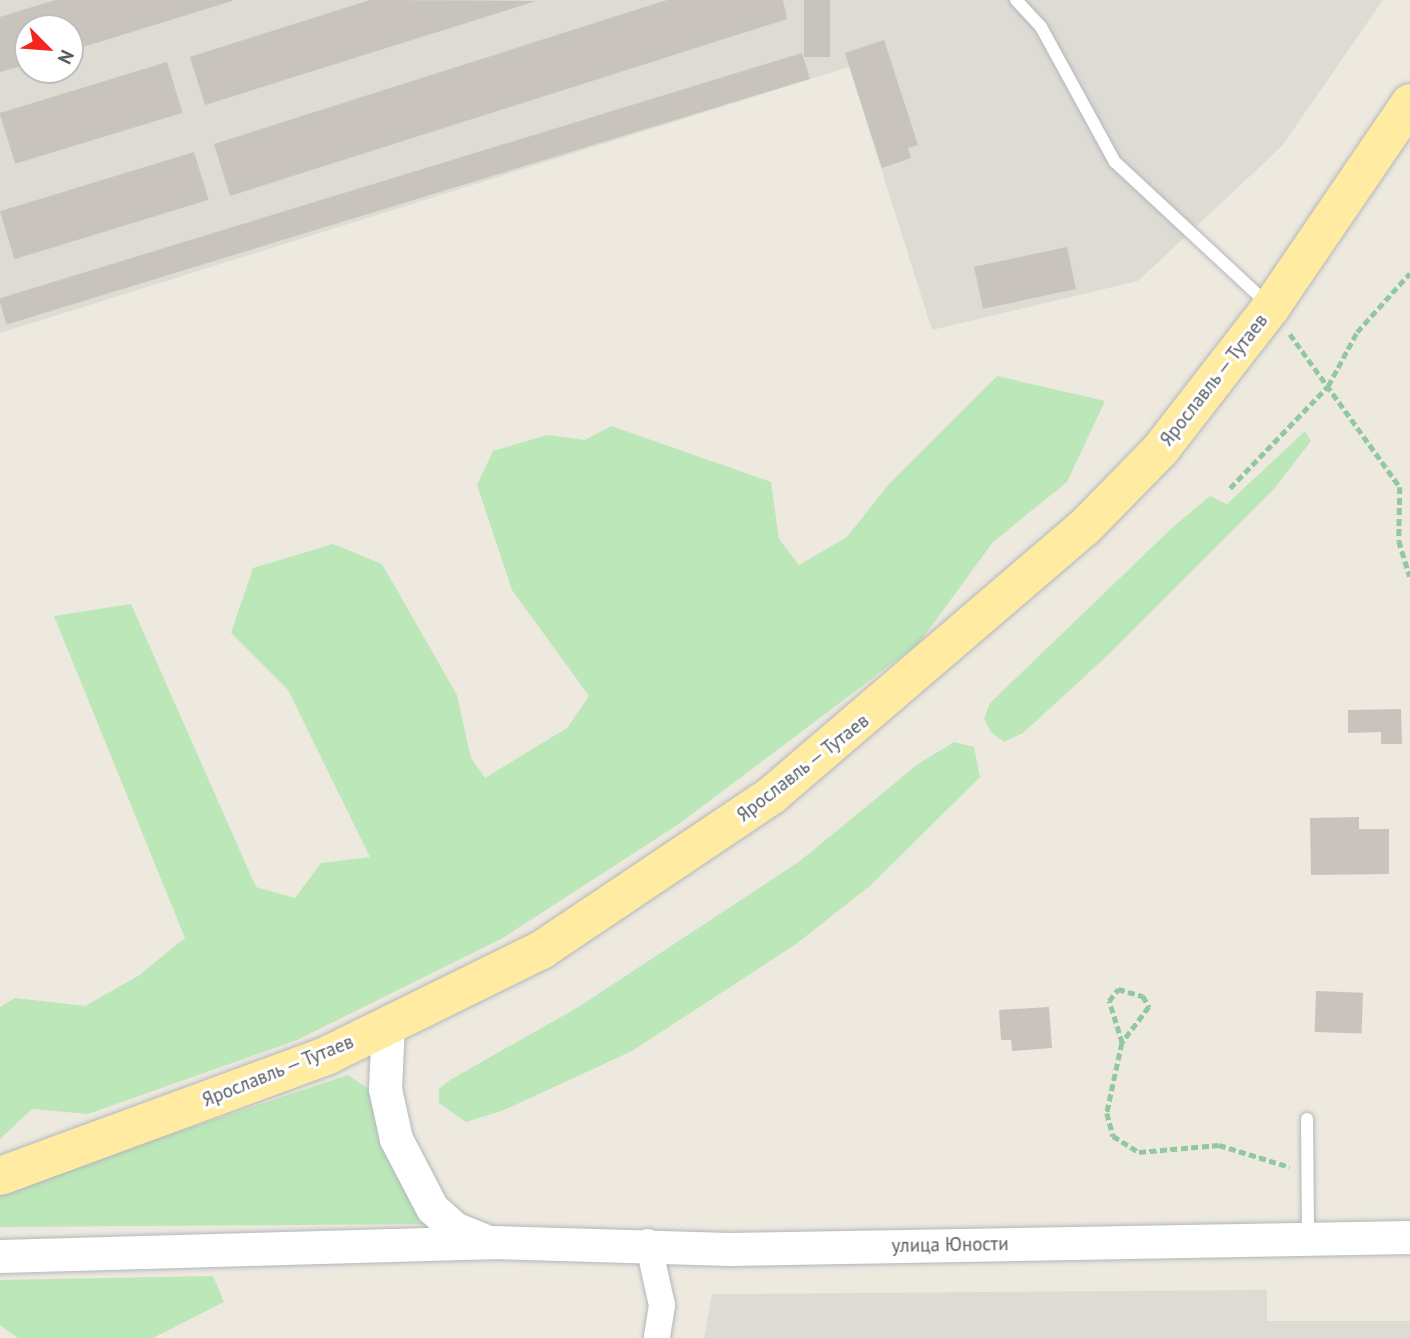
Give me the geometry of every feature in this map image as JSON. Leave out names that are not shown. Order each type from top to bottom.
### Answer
[{"type":"main road","name":"Ярославль — Тутаев","points":[[0,1176],[328,1055],[543,949],[652,880],[878,709],[1084,528],[1152,459],[1271,307],[1410,103]]},
{"type":"street","points":[[388,1024],[385,1089],[414,1178],[454,1228],[490,1242]]},
{"type":"street","name":"улица Юности","points":[[0,1256],[490,1242],[648,1242],[729,1249],[1410,1237]]},
{"type":"street","points":[[648,1242],[662,1305],[657,1338]]},
{"type":"lane","points":[[1016,0],[1041,27],[1115,162],[1271,307]]},
{"type":"lane","points":[[1307,1119],[1308,1239]]},
{"type":"path","points":[[1230,488],[1328,386],[1357,332],[1410,273]]},
{"type":"path","points":[[1271,307],[1400,487],[1399,541],[1410,576]]},
{"type":"path","points":[[1122,1043],[1109,1001],[1118,989],[1143,996],[1149,1007],[1122,1043],[1107,1113],[1113,1136],[1139,1152],[1219,1145],[1307,1173]]},
{"type":"shaded area","points":[[0,0],[1383,0],[1282,146],[1138,281],[932,330],[849,67],[0,333]]},
{"type":"shaded area","points":[[1267,1290],[1267,1321],[1410,1321],[1410,1338],[704,1338],[712,1294]]},
{"type":"green space","points":[[997,376],[1105,401],[1067,482],[993,542],[919,643],[679,824],[501,939],[297,1040],[88,1114],[32,1109],[0,1139],[0,1007],[15,998],[85,1006],[138,976],[185,938],[54,616],[131,604],[256,887],[295,898],[321,863],[370,857],[288,690],[231,633],[253,568],[333,544],[382,564],[457,695],[471,758],[485,778],[567,728],[589,696],[512,590],[477,485],[493,451],[547,435],[585,440],[611,426],[771,482],[779,539],[799,565],[847,537],[888,485]]},
{"type":"green space","points":[[1305,431],[1311,441],[1274,489],[1107,656],[1023,733],[1004,742],[991,732],[984,719],[990,703],[1174,526],[1210,496],[1227,504]]},
{"type":"green space","points":[[954,742],[974,747],[980,777],[871,885],[796,944],[632,1051],[504,1110],[466,1122],[439,1103],[439,1089],[450,1080],[580,1006],[800,861],[918,764]]},
{"type":"green space","points":[[348,1075],[370,1090],[426,1224],[0,1227],[0,1191]]},
{"type":"green space","points":[[213,1276],[224,1302],[153,1338],[18,1338],[0,1325],[0,1280]]},
{"type":"building","points":[[55,0],[232,0],[84,47],[84,14],[14,14],[14,68],[0,72],[0,17]]},
{"type":"building","points":[[370,0],[536,1],[205,105],[190,57]]},
{"type":"building","points":[[667,0],[783,0],[787,19],[230,196],[214,144]]},
{"type":"building","points":[[804,0],[830,0],[830,57],[804,57]]},
{"type":"building","points":[[884,40],[918,145],[908,148],[911,158],[882,168],[845,53]]},
{"type":"building","points":[[802,53],[810,79],[7,324],[0,298]]},
{"type":"building","points":[[167,62],[182,113],[15,164],[0,113]]},
{"type":"building","points":[[194,152],[209,200],[14,259],[0,211]]},
{"type":"building","points":[[1067,247],[1076,289],[983,309],[974,267]]},
{"type":"building","points":[[1401,709],[1402,744],[1381,744],[1381,732],[1348,733],[1348,710]]},
{"type":"building","points":[[1359,817],[1359,829],[1389,829],[1389,874],[1311,875],[1310,818]]},
{"type":"building","points":[[1316,991],[1363,993],[1362,1034],[1315,1032]]},
{"type":"building","points":[[1049,1007],[1052,1048],[1012,1051],[1011,1040],[1001,1040],[999,1010]]}]
